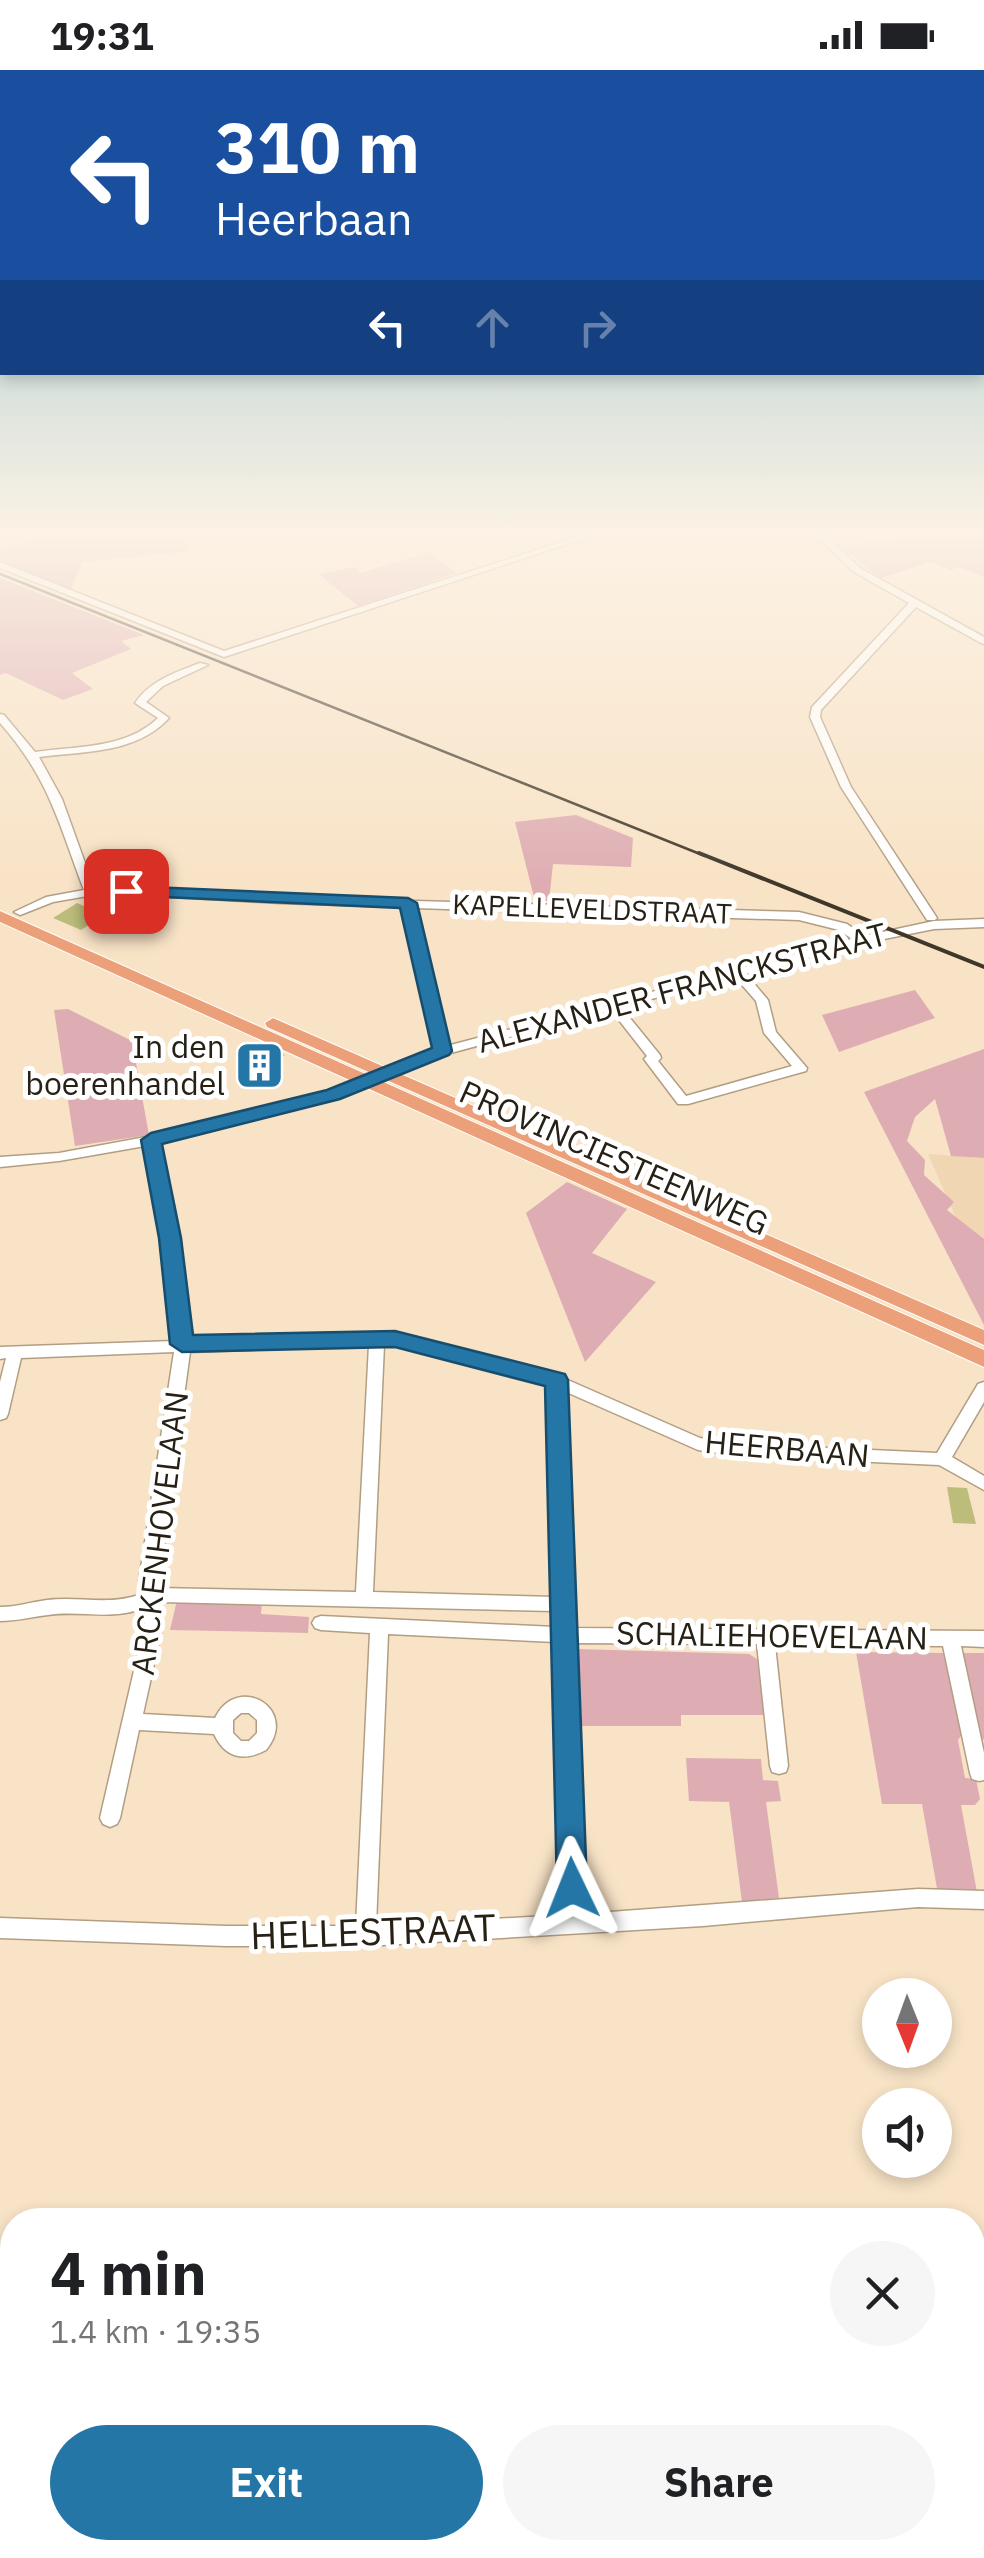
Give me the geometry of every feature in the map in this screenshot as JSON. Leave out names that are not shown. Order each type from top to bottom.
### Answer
[{"type":"main road","name":"PROVINCIESTEENWEG","points":[[5,909],[984,1358]]},
{"type":"main road","name":"PROVINCIESTEENWEG","points":[[376,1077],[984,1338]]},
{"type":"street","points":[[212,649],[224,654],[239,649]]},
{"type":"street","points":[[871,649],[816,709],[815,717],[846,787],[931,918]]},
{"type":"street","points":[[35,756],[113,743],[154,728],[164,718],[140,703],[142,698],[160,684],[203,665]]},
{"type":"street","points":[[0,717],[35,756],[55,787],[90,892]]},
{"type":"street","name":"KAPELLEVELDSTRAAT","points":[[5,909],[90,892],[799,916],[843,927],[862,940]]},
{"type":"street","points":[[408,903],[442,1051]]},
{"type":"street","name":"ALEXANDER FRANCKSTRAAT","points":[[0,1162],[78,1154],[151,1140],[333,1095],[442,1051],[738,972],[934,925],[984,922]]},
{"type":"street","points":[[613,1006],[655,1058],[650,1060],[682,1101],[801,1068],[770,1033],[762,1000],[738,972]]},
{"type":"street","name":"ARCKENHOVELAAN","points":[[110,1818],[154,1623],[148,1581],[182,1344],[170,1238],[151,1140]]},
{"type":"street","points":[[364,1600],[377,1338]]},
{"type":"street","name":"HEERBAAN","points":[[8,1352],[395,1339],[556,1380],[698,1444],[738,1450],[942,1459],[984,1484]]},
{"type":"street","points":[[0,1414],[8,1352]]},
{"type":"street","points":[[556,1380],[574,1924]]},
{"type":"street","points":[[942,1459],[984,1388]]},
{"type":"street","points":[[0,1614],[49,1607],[125,1608],[160,1594],[563,1604]]},
{"type":"street","name":"SCHALIEHOEVELAAN","points":[[321,1622],[564,1635],[984,1638]]},
{"type":"street","points":[[366,1936],[379,1626]]},
{"type":"street","points":[[764,1636],[779,1766]]},
{"type":"street","points":[[950,1638],[978,1773]]},
{"type":"street","name":"ARCKENHOVELAAN","points":[[134,1722],[221,1726]]},
{"type":"street","name":"HELLESTRAAT","points":[[0,1928],[226,1936],[366,1936],[918,1898],[984,1900]]},
{"type":"shaded area","points":[[0,649],[131,649],[72,673],[93,689],[63,700],[6,673],[0,675]]},
{"type":"shaded area","points":[[576,815],[633,838],[631,867],[553,864],[549,901],[535,901],[515,822]]},
{"type":"shaded area","points":[[915,990],[935,1018],[839,1052],[822,1015]]},
{"type":"shaded area","points":[[68,1009],[132,1041],[149,1135],[75,1146],[54,1010]]},
{"type":"shaded area","points":[[984,1049],[984,1158],[951,1156],[935,1099],[915,1117],[907,1141],[925,1160],[924,1175],[954,1202],[947,1210],[984,1239],[984,1325],[864,1092]]},
{"type":"shaded area","points":[[928,1154],[984,1158],[984,1282]]},
{"type":"shaded area","points":[[567,1182],[627,1209],[592,1253],[656,1282],[585,1362],[526,1213]]},
{"type":"shaded area","points":[[177,1600],[262,1602],[261,1614],[309,1617],[308,1633],[170,1630]]},
{"type":"shaded area","points":[[579,1649],[749,1654],[757,1659],[764,1715],[681,1715],[681,1726],[582,1726]]},
{"type":"shaded area","points":[[856,1652],[947,1653],[963,1733],[958,1740],[965,1778],[976,1779],[980,1799],[975,1805],[961,1805],[977,1892],[938,1894],[922,1804],[882,1804]]},
{"type":"shaded area","points":[[961,1653],[984,1653],[984,1740],[976,1733]]},
{"type":"shaded area","points":[[686,1758],[761,1759],[763,1780],[778,1781],[781,1801],[766,1802],[779,1898],[742,1902],[729,1802],[689,1801]]},
{"type":"building","points":[[94,899],[99,918],[81,930],[53,918],[77,903],[84,906]]},
{"type":"building","name":"In den boerenhandel","points":[[268,1047],[285,1055],[267,1068],[278,1073],[258,1084],[253,1069],[262,1059],[257,1057]]},
{"type":"building","points":[[947,1487],[967,1488],[976,1524],[953,1523]]},
{"type":"railway","points":[[188,649],[705,856]]},
{"type":"railway","points":[[699,853],[984,967]]},
{"type":"place","name":"In den boerenhandel","points":[[260,1065]]},
{"type":"route","points":[[126,891],[408,903],[442,1051],[333,1095],[151,1140],[170,1238],[182,1344],[395,1339],[556,1380],[572,1888]]}]
